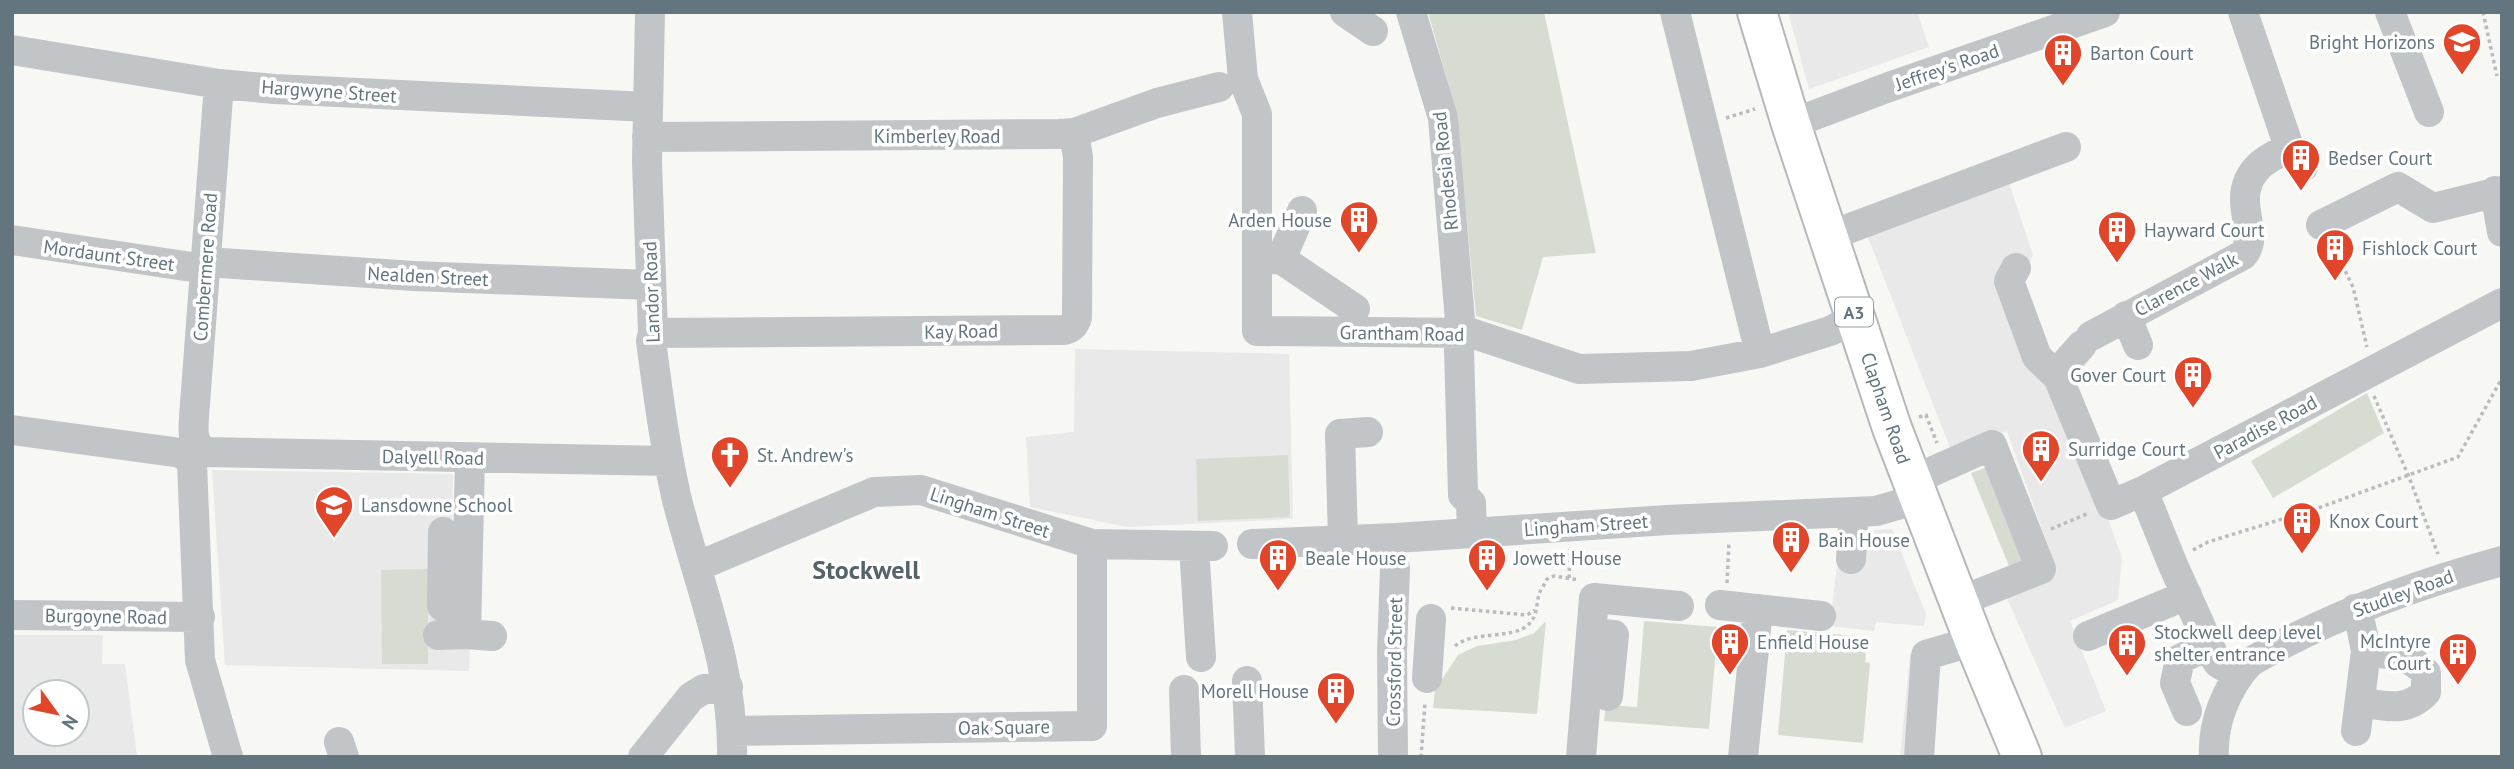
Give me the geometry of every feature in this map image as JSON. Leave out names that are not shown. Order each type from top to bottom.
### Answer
[{"type":"highway","name":"Clapham Road","points":[[1757,12],[1787,112],[1914,490],[2022,757]]},
{"type":"street","name":"Landor Road","points":[[650,12],[647,137],[653,333],[651,341],[669,461],[728,687],[733,744]]},
{"type":"street","name":"Grantham Road","points":[[1237,12],[1243,79],[1257,114],[1269,259],[1257,331],[1471,333],[1579,369],[1691,366],[1760,353],[1830,331],[1856,318]]},
{"type":"street","points":[[1345,12],[1373,31]]},
{"type":"street","name":"Rhodesia Road","points":[[1411,12],[1443,118],[1461,332],[1459,349],[1463,495],[1471,503],[1472,532]]},
{"type":"street","points":[[1675,12],[1760,353]]},
{"type":"street","name":"Jeffrey's Road","points":[[1787,112],[1889,87],[2103,12]]},
{"type":"street","name":"Clarence Walk","points":[[2058,377],[2066,363],[2087,341],[2126,316],[2243,255],[2250,242],[2244,211],[2247,185],[2261,165],[2296,157],[2243,12]]},
{"type":"street","points":[[2390,12],[2429,112]]},
{"type":"street","name":"Hargwyne Street","points":[[12,50],[219,83],[314,92],[648,107]]},
{"type":"street","name":"Combermere Road","points":[[219,83],[194,417],[195,454],[192,464],[200,660],[228,757]]},
{"type":"street","name":"Kimberley Road","points":[[647,137],[1034,136],[1074,132],[1157,103],[1219,87]]},
{"type":"street","name":"Kay Road","points":[[653,333],[1070,328],[1077,317],[1078,157],[1074,132]]},
{"type":"street","points":[[1829,236],[2066,147]]},
{"type":"street","points":[[2321,225],[2398,187],[2433,208],[2498,191],[2502,232]]},
{"type":"street","points":[[1302,211],[1269,259],[1355,309]]},
{"type":"street","name":"Mordaunt Street","points":[[12,240],[205,265]]},
{"type":"street","name":"Nealden Street","points":[[205,265],[650,285]]},
{"type":"street","points":[[2016,268],[2009,281],[2037,356],[2058,377],[2110,505]]},
{"type":"street","name":"Paradise Road","points":[[2110,505],[2143,491],[2502,303]]},
{"type":"street","name":"Clarence Walk","points":[[2126,316],[2138,345]]},
{"type":"street","name":"Dalyell Road","points":[[12,430],[195,454],[669,461]]},
{"type":"street","points":[[1343,539],[1340,435],[1368,432]]},
{"type":"street","name":"Lingham Street","points":[[1252,544],[1343,539],[1396,556],[1472,532],[1890,509],[1914,490],[1992,445],[2029,538]]},
{"type":"street","points":[[465,635],[470,458]]},
{"type":"street","name":"Lingham Street","points":[[696,567],[874,492],[920,491],[1092,544],[1204,546],[1200,657]]},
{"type":"street","points":[[2143,491],[2218,663],[2238,675]]},
{"type":"street","points":[[1851,559],[1854,512]]},
{"type":"street","points":[[443,532],[442,606],[466,605]]},
{"type":"street","points":[[1958,602],[2041,569],[2029,538]]},
{"type":"street","name":"Oak Square","points":[[733,744],[1093,726],[1092,544]]},
{"type":"street","name":"Crossford Street","points":[[1393,757],[1392,652],[1396,556]]},
{"type":"street","name":"Studley Road","points":[[2214,757],[2226,696],[2238,675],[2250,662],[2355,609],[2446,576],[2502,561]]},
{"type":"street","points":[[2088,636],[2187,595]]},
{"type":"street","points":[[1608,696],[1607,629],[1594,598],[1679,606]]},
{"type":"street","points":[[1724,606],[1821,616]]},
{"type":"street","points":[[1744,757],[1758,609]]},
{"type":"street","points":[[2355,609],[2366,651],[2356,731]]},
{"type":"street","points":[[1392,652],[1435,661],[1439,613]]},
{"type":"street","name":"Burgoyne Road","points":[[12,615],[200,617]]},
{"type":"street","points":[[1581,757],[1607,629]]},
{"type":"street","points":[[1919,757],[1926,655],[1974,641]]},
{"type":"street","points":[[2187,711],[2175,682],[2180,659],[2209,645]]},
{"type":"street","points":[[2360,702],[2403,706],[2417,702],[2426,692],[2427,673],[2418,663],[2406,657],[2366,651]]},
{"type":"street","points":[[1247,681],[1250,757]]},
{"type":"street","points":[[643,757],[691,697],[704,689],[728,687]]},
{"type":"street","points":[[1184,690],[1186,757]]},
{"type":"path","points":[[2483,12],[2497,76]]},
{"type":"path","points":[[1703,125],[1787,112]]},
{"type":"path","points":[[2321,225],[2353,287],[2369,373],[2446,576]]},
{"type":"path","points":[[2173,565],[2208,542],[2321,508],[2458,457],[2502,378]]},
{"type":"path","points":[[1914,419],[1926,415],[1938,446]]},
{"type":"path","points":[[2029,538],[2110,505]]},
{"type":"path","points":[[1724,606],[1729,517]]},
{"type":"path","points":[[1421,757],[1435,661],[1460,642],[1527,626],[1537,608],[1539,594],[1547,579],[1554,576],[1569,579]]},
{"type":"path","points":[[1439,613],[1527,615],[1537,608]]},
{"type":"shaded area","points":[[1428,12],[1544,12],[1596,253],[1543,257],[1522,330],[1476,316],[1456,111]]},
{"type":"shaded area","points":[[1788,12],[1917,12],[1929,47],[1809,89]]},
{"type":"shaded area","points":[[2003,164],[2033,255],[2009,303],[2061,388],[2122,558],[2118,600],[2070,621],[2106,711],[2065,728],[2005,594],[2057,571],[2007,431],[1952,453],[1866,232]]},
{"type":"shaded area","points":[[1075,349],[1289,354],[1293,519],[1127,527],[1030,507],[1026,437],[1074,432]]},
{"type":"shaded area","points":[[2367,393],[2384,433],[2273,498],[2251,461]]},
{"type":"shaded area","points":[[1288,455],[1290,517],[1198,521],[1196,459]]},
{"type":"shaded area","points":[[1987,467],[2027,565],[2011,571],[1971,473]]},
{"type":"shaded area","name":"Lansdowne School","points":[[212,470],[453,474],[450,604],[470,647],[469,671],[225,665]]},
{"type":"shaded area","points":[[1892,529],[1926,614],[1924,626],[1876,622],[1874,631],[1830,626],[1842,532]]},
{"type":"shaded area","points":[[428,569],[428,664],[382,664],[381,570]]},
{"type":"shaded area","points":[[1546,621],[1537,714],[1433,708],[1435,690],[1458,655],[1477,646],[1516,640],[1534,633]]},
{"type":"shaded area","points":[[1644,621],[1718,627],[1709,729],[1604,721],[1606,705],[1637,707]]},
{"type":"shaded area","points":[[1787,630],[1867,637],[1865,662],[1870,663],[1863,743],[1778,735]]},
{"type":"shaded area","points":[[12,635],[103,635],[102,664],[125,664],[137,757],[12,757]]},
{"type":"shaded area","points":[[1910,654],[1923,655],[1917,757],[1900,757]]},
{"type":"place","name":"Bright Horizons","points":[[2462,76]]},
{"type":"place","name":"Barton Court","points":[[2063,87]]},
{"type":"place","name":"Bedser Court","points":[[2301,192]]},
{"type":"place","name":"Arden House","points":[[1359,254]]},
{"type":"place","name":"Hayward Court","points":[[2117,264]]},
{"type":"place","name":"Fishlock Court","points":[[2335,282]]},
{"type":"place","name":"Gover Court","points":[[2193,409]]},
{"type":"place","name":"Surridge Court","points":[[2041,483]]},
{"type":"place","name":"St. Andrew's","points":[[730,489]]},
{"type":"place","name":"Lansdowne School","points":[[334,539]]},
{"type":"place","name":"Knox Court","points":[[2302,555]]},
{"type":"place","name":"Bain House","points":[[1791,574]]},
{"type":"place","name":"Beale House","points":[[1278,592]]},
{"type":"place","name":"Jowett House","points":[[1487,592]]},
{"type":"place","name":"Enfield House","points":[[1730,676]]},
{"type":"place","name":"Stockwell deep level shelter entrance","points":[[2127,677]]},
{"type":"place","name":"McIntyre Court","points":[[2458,686]]},
{"type":"place","name":"Morell House","points":[[1336,725]]},
{"type":"district","name":"Stockwell","points":[[866,569]]}]
